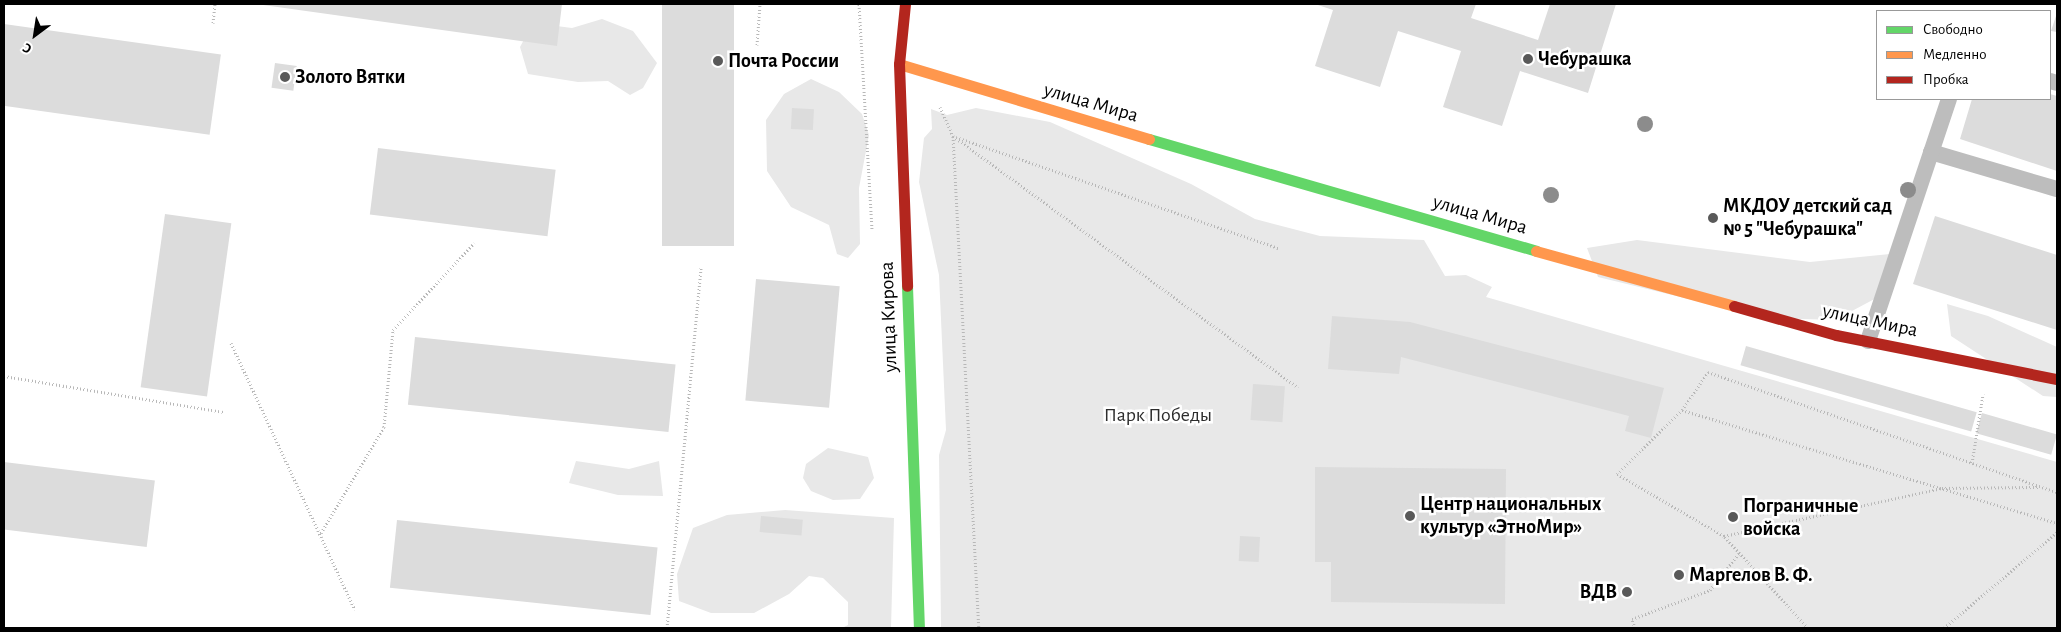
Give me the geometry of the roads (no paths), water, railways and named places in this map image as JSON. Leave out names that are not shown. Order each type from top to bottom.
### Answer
[{"type":"street","name":"улица Кирова","points":[[905,4],[898,64],[919,628]]},
{"type":"street","name":"улица Мира","points":[[898,64],[1331,193],[1868,341],[2057,379]]},
{"type":"lane","points":[[1868,341],[1950,100]]},
{"type":"lane","points":[[1931,152],[2057,189]]},
{"type":"place","name":"Чебурашка","points":[[1528,59]]},
{"type":"place","name":"Почта России","points":[[718,61]]},
{"type":"place","name":"Золото Вятки","points":[[285,77]]},
{"type":"place","name":"МКДОУ детский сад № 5 \"Чебурашка\"","points":[[1713,218]]},
{"type":"place","name":"Центр национальных культур «ЭтноМир»","points":[[1410,516]]},
{"type":"place","name":"Пограничные войска","points":[[1733,517]]},
{"type":"place","name":"Маргелов В. Ф.","points":[[1679,575]]},
{"type":"place","name":"ВДВ","points":[[1627,592]]},
{"type":"park label","name":"Парк Победы","points":[[1158,415]]}]
